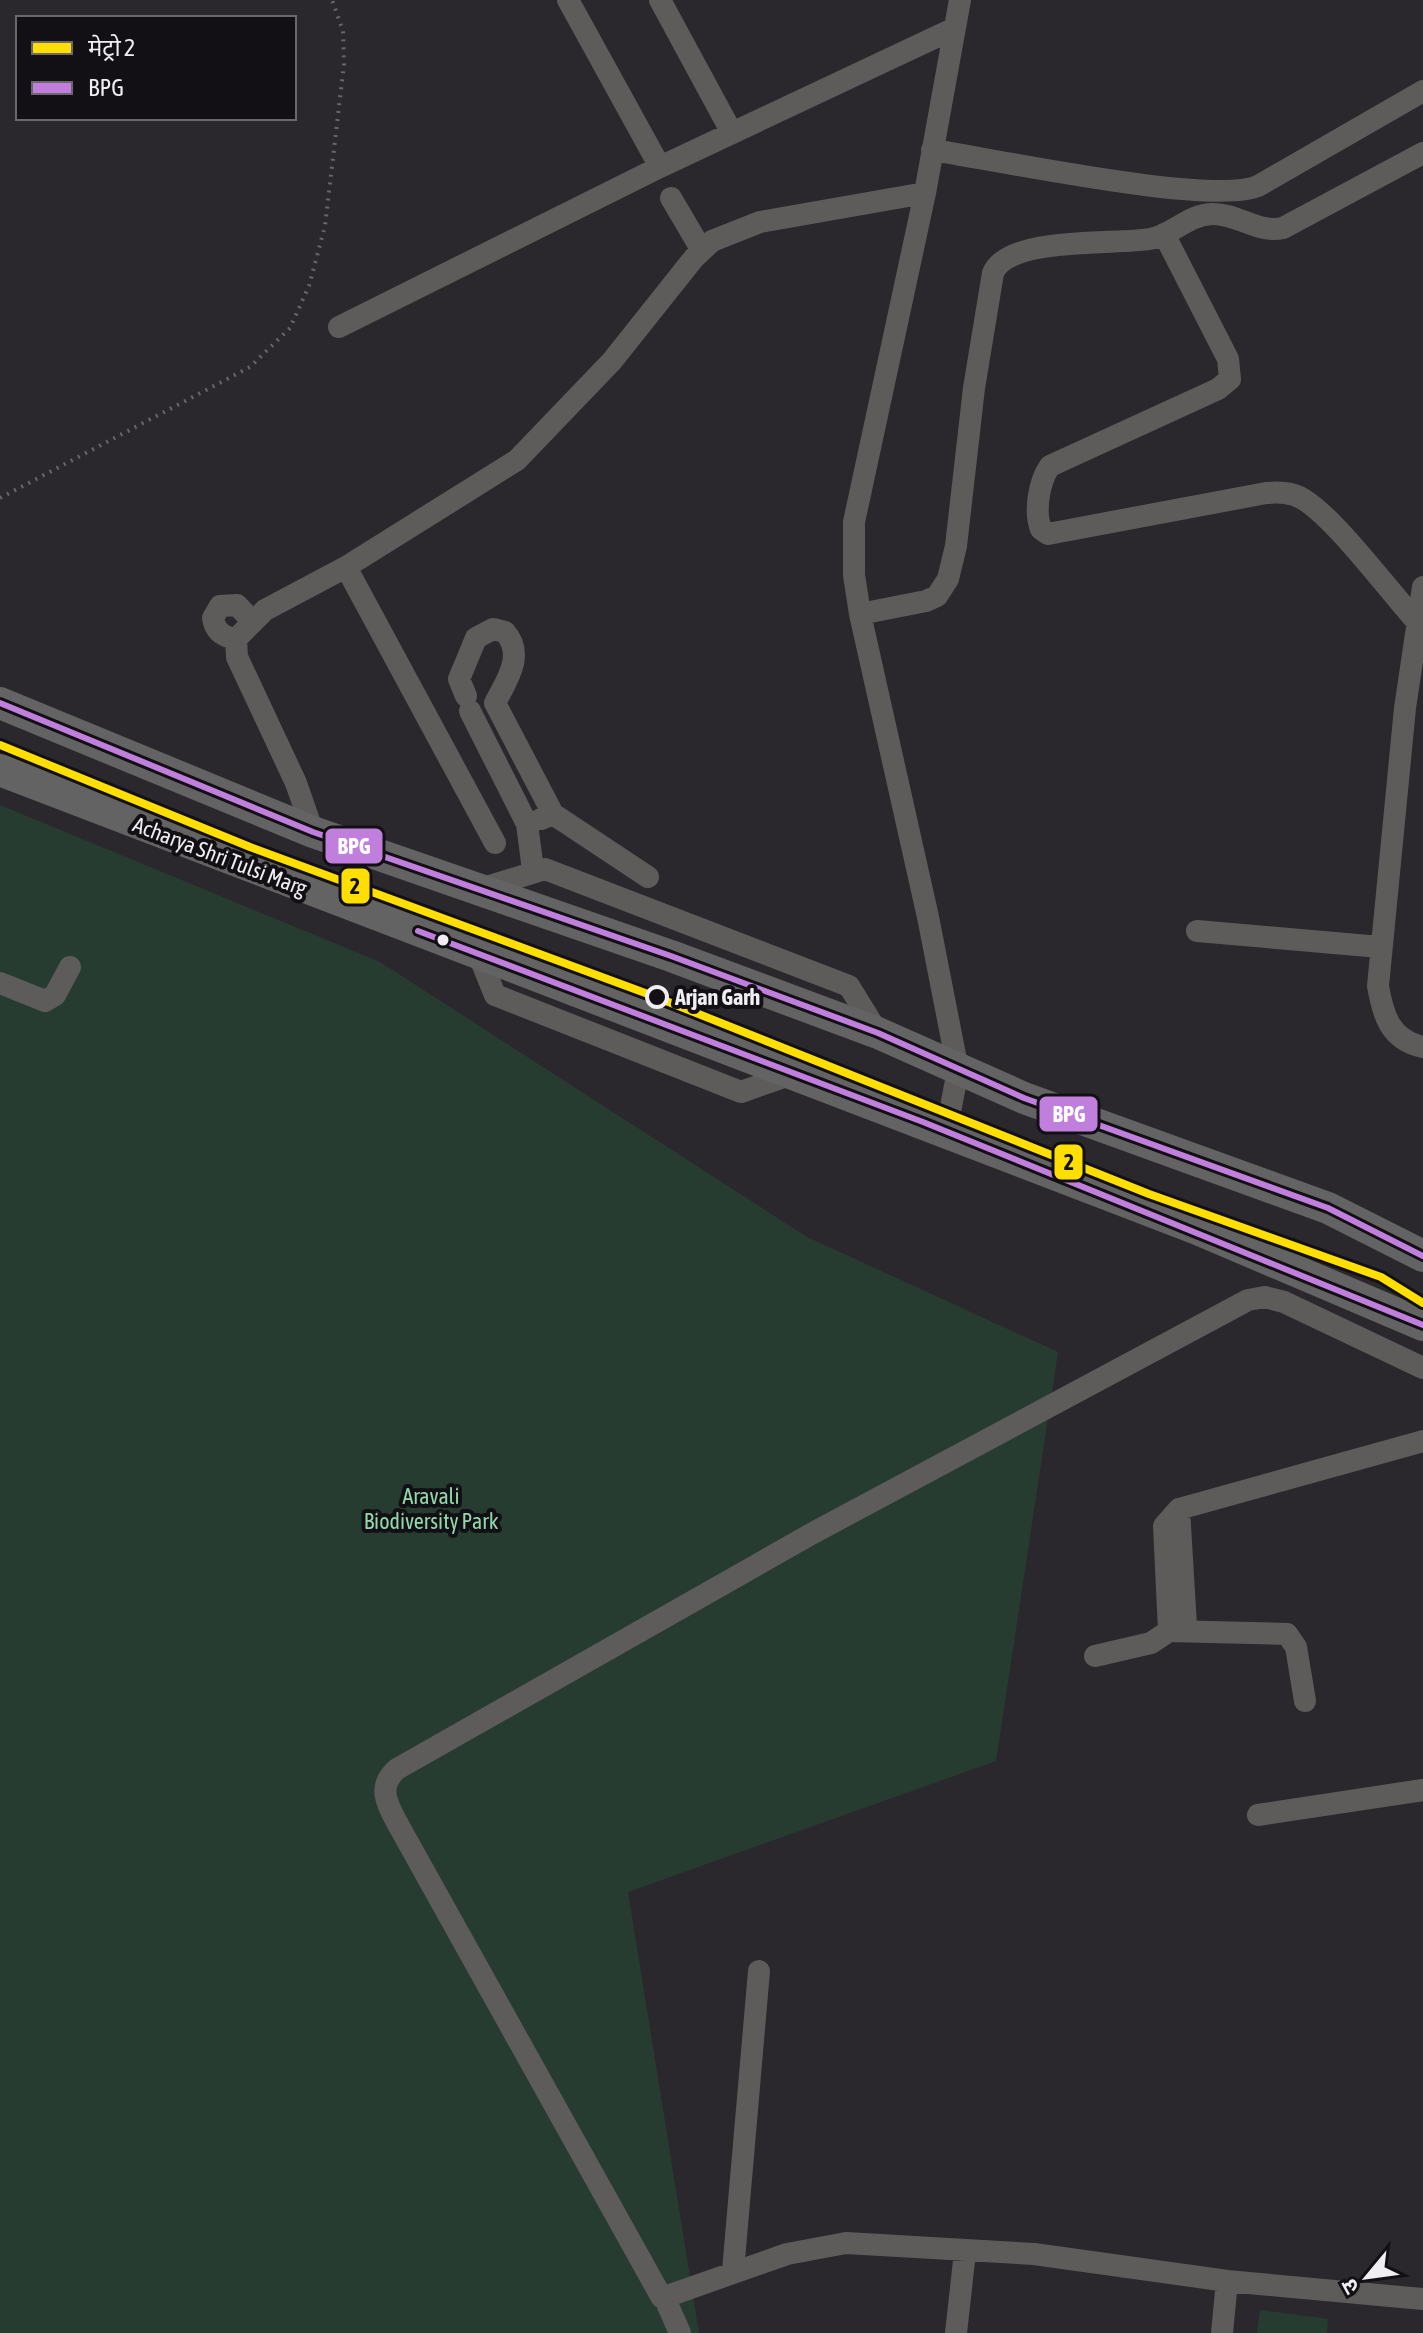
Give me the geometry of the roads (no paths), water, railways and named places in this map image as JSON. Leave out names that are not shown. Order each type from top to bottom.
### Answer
[{"type":"highway","points":[[0,703],[313,832],[878,1033],[1038,1103],[1328,1208],[1423,1256]]},
{"type":"highway","name":"Acharya Shri Tulsi Marg","points":[[0,770],[1195,1228],[1423,1325]]},
{"type":"street","points":[[568,0],[655,164],[660,167]]},
{"type":"street","points":[[660,0],[732,133]]},
{"type":"street","points":[[946,1133],[958,1070],[928,917],[860,614],[854,575],[854,522],[925,193],[960,0]]},
{"type":"street","points":[[339,327],[660,167],[953,29]]},
{"type":"street","points":[[932,150],[1187,190],[1240,192],[1258,186],[1423,91]]},
{"type":"street","points":[[860,614],[926,601],[937,596],[948,579],[956,546],[974,388],[996,266],[1006,257],[1030,249],[1150,239],[1184,221],[1208,214],[1220,214],[1263,228],[1283,228],[1423,153]]},
{"type":"street","points":[[313,832],[296,783],[246,683],[237,657],[236,639],[252,621],[265,610],[346,567],[486,481],[531,448],[612,361],[701,249],[730,231],[760,222],[925,193]]},
{"type":"street","points":[[671,198],[701,249]]},
{"type":"street","points":[[1164,234],[1228,359],[1230,379],[1218,389],[1050,466],[1043,478],[1038,516],[1041,529],[1048,534],[1266,493],[1291,494],[1306,501],[1336,529],[1418,623]]},
{"type":"street","points":[[346,567],[495,843]]},
{"type":"street","points":[[1423,587],[1405,708],[1378,986],[1385,1019],[1400,1038],[1423,1047]]},
{"type":"street","points":[[236,639],[226,637],[216,629],[213,618],[220,606],[237,605],[252,621]]},
{"type":"street","points":[[468,704],[485,714],[495,703],[513,668],[516,651],[505,632],[493,629],[476,638],[459,679],[468,704],[527,824],[533,870]]},
{"type":"street","points":[[495,703],[553,814],[648,877]]},
{"type":"street","points":[[527,824],[553,814]]},
{"type":"street","points":[[480,889],[533,870],[545,869],[849,986],[878,1033]]},
{"type":"street","points":[[1197,931],[1380,947]]},
{"type":"street","points":[[0,983],[45,1001],[55,995],[70,967]]},
{"type":"street","points":[[680,2333],[665,2299],[658,2295],[400,1828],[386,1800],[385,1783],[390,1775],[813,1533],[1248,1300],[1265,1297],[1284,1302],[1423,1368]]},
{"type":"street","points":[[1178,1631],[1164,1536],[1168,1518],[1179,1509],[1423,1441]]},
{"type":"street","points":[[1095,1656],[1151,1643],[1178,1631],[1287,1634],[1296,1647],[1305,1701]]},
{"type":"street","points":[[1258,1815],[1423,1790]]},
{"type":"street","points":[[733,2271],[759,1971]]},
{"type":"street","points":[[665,2299],[733,2271],[831,2244],[1034,2254],[1227,2281],[1423,2299]]},
{"type":"street","points":[[956,2333],[965,2252]]},
{"type":"street","points":[[1222,2333],[1227,2281]]},
{"type":"metro line","name":"2","points":[[0,745],[250,847],[656,997],[1149,1194],[1381,1277],[1423,1303]]},
{"type":"place","name":"Arjan Garh","points":[[657,997]]},
{"type":"park label","name":"Aravali Biodiversity Park","points":[[431,1508]]}]
